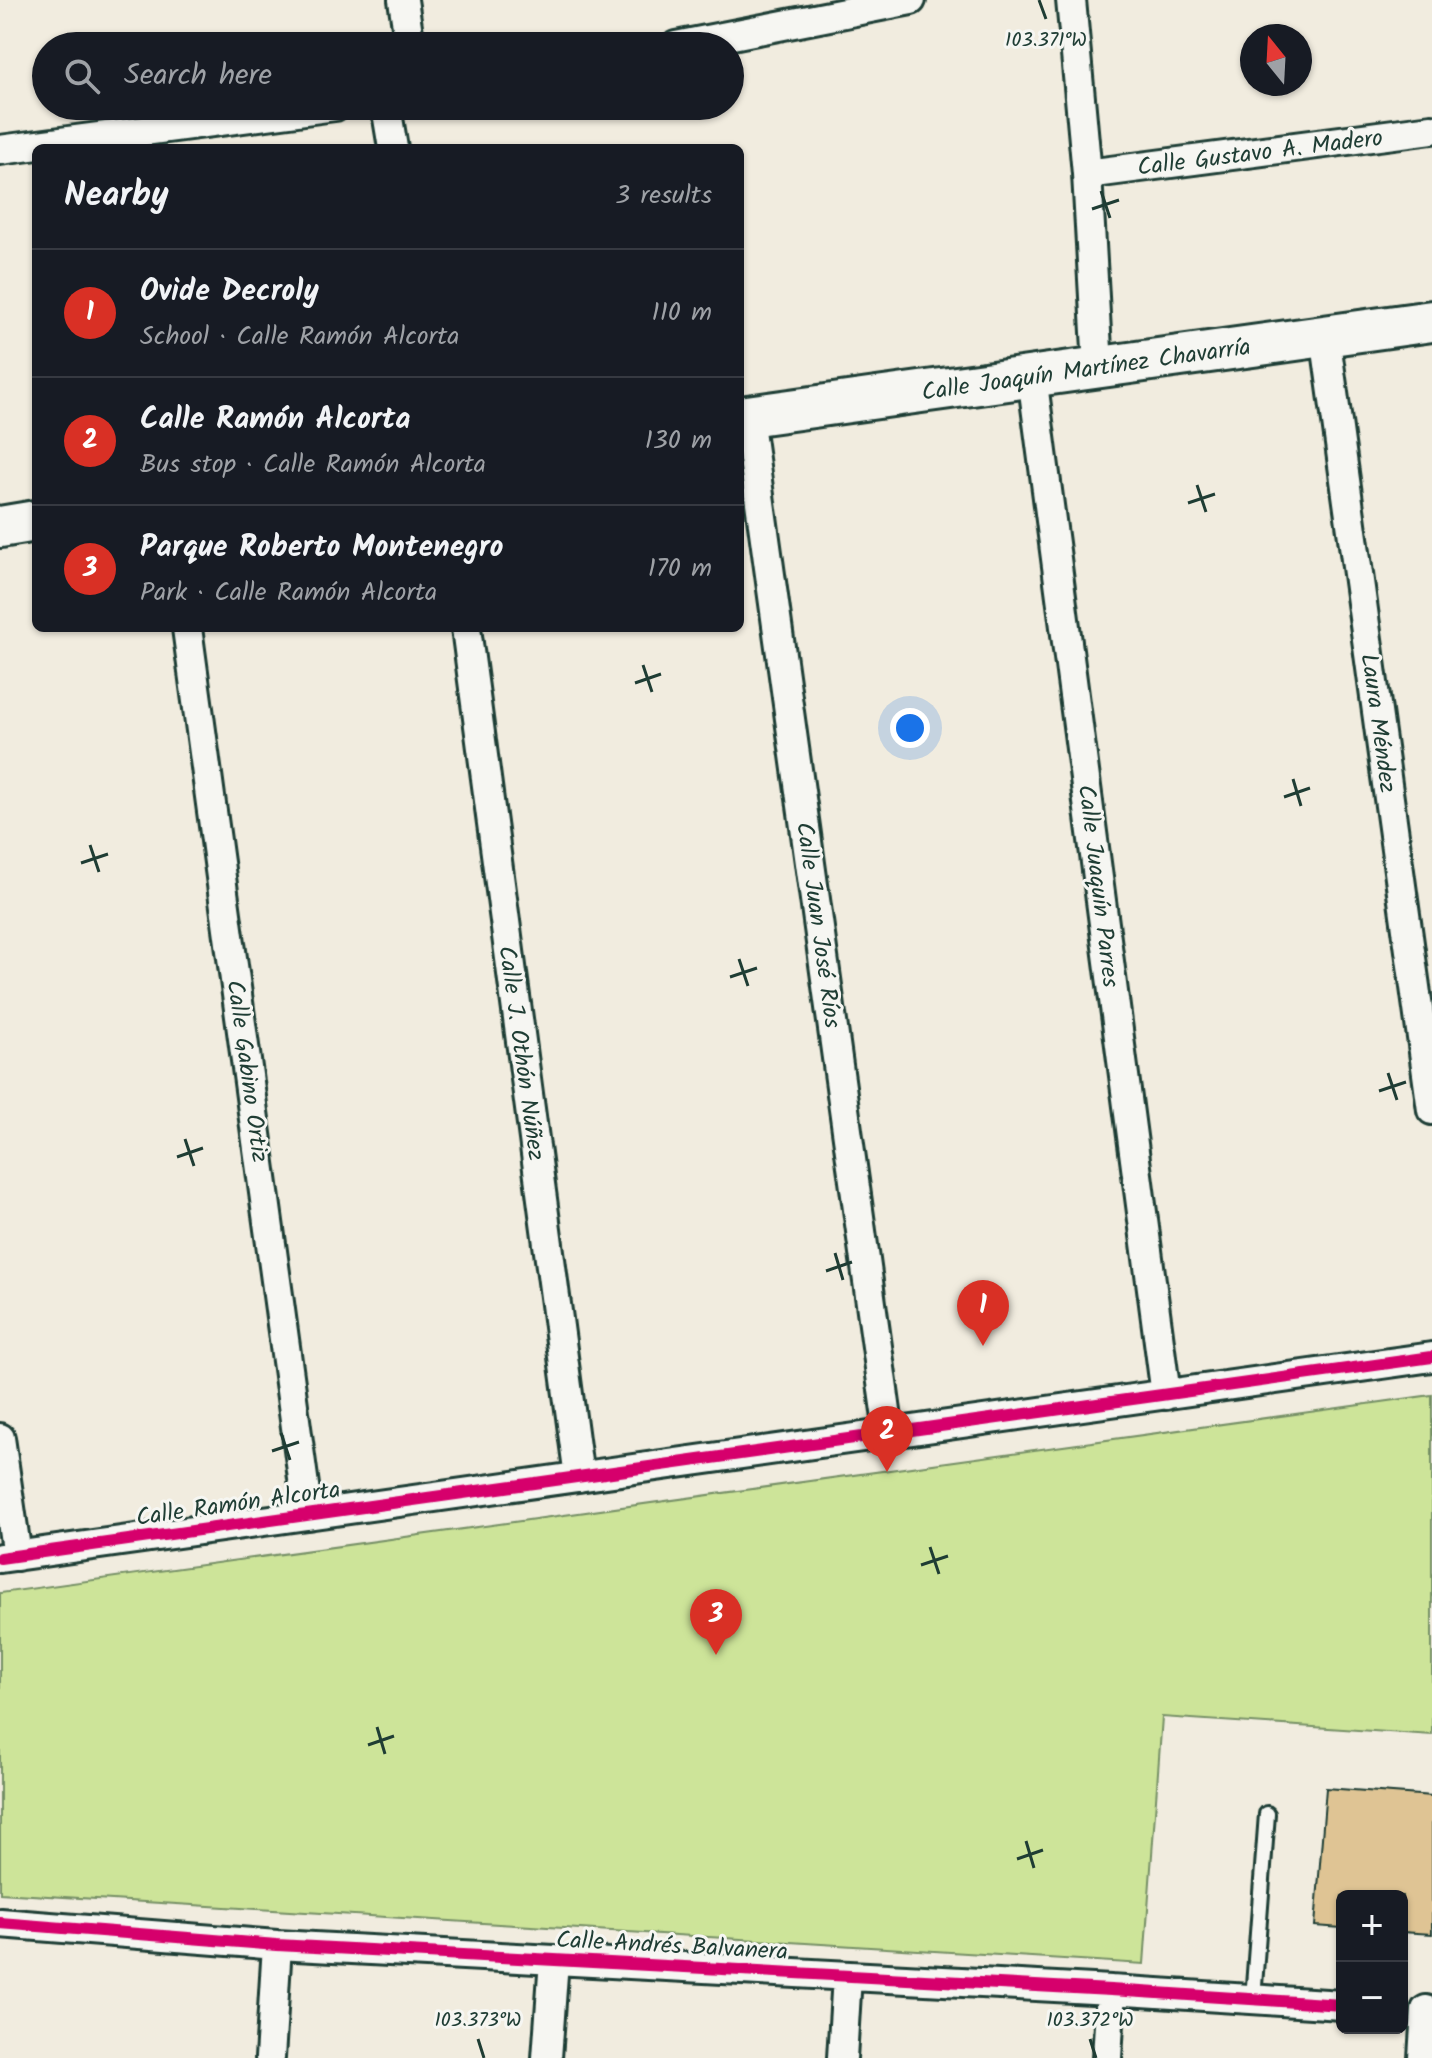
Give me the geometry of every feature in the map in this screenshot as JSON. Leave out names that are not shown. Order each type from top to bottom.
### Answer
[{"type":"street","points":[[403,0],[408,32]]},
{"type":"street","points":[[744,33],[911,0]]},
{"type":"street","points":[[1071,0],[1087,174],[1098,367]]},
{"type":"street","points":[[46,144],[228,120]]},
{"type":"street","points":[[388,120],[392,144]]},
{"type":"street","name":"Calle Gustavo A. Madero","points":[[1087,174],[1432,129]]},
{"type":"street","points":[[0,150],[32,146]]},
{"type":"street","name":"Calle Joaquín Martínez Chavarría","points":[[744,416],[1432,321]]},
{"type":"street","name":"Laura Méndez","points":[[1325,335],[1432,1110]]},
{"type":"street","name":"Calle Juaquín Parres","points":[[1032,376],[1166,1395]]},
{"type":"street","name":"Calle Juan José Ríos","points":[[744,416],[889,1433]]},
{"type":"street","points":[[0,527],[32,522]]},
{"type":"street","name":"Calle Gabino Ortiz","points":[[188,632],[308,1515]]},
{"type":"street","name":"Calle J. Othón Núñez","points":[[467,632],[579,1477]]},
{"type":"street","name":"Calle Ramón Alcorta","points":[[8,1557],[1432,1357]]},
{"type":"street","points":[[0,1438],[8,1557]]},
{"type":"street","name":"Calle Andrés Balvanera","points":[[0,1923],[277,1945],[1336,2005]]},
{"type":"street","points":[[270,2058],[277,1945]]},
{"type":"street","points":[[547,2058],[554,1960]]},
{"type":"street","points":[[842,2058],[847,1976]]},
{"type":"street","points":[[1107,2058],[1111,1990]]},
{"type":"street","points":[[1420,2010],[1423,2058]]},
{"type":"lane","points":[[1253,1999],[1267,1814]]},
{"type":"green space","points":[[1432,1395],[1432,1735],[1162,1717],[1144,1964],[0,1893],[0,1593]]},
{"type":"building","points":[[1326,1788],[1432,1796],[1432,1934],[1408,1932],[1408,1890],[1336,1890],[1336,1928],[1315,1926]]},
{"type":"cycle path","points":[[0,1558],[1432,1357]]},
{"type":"cycle path","points":[[0,1923],[277,1945],[1336,2005]]},
{"type":"place","name":"Ovide Decroly","points":[[983,1346]]},
{"type":"place","name":"Calle Ramón Alcorta","points":[[887,1472]]},
{"type":"place","name":"Parque Roberto Montenegro","points":[[716,1655]]}]
